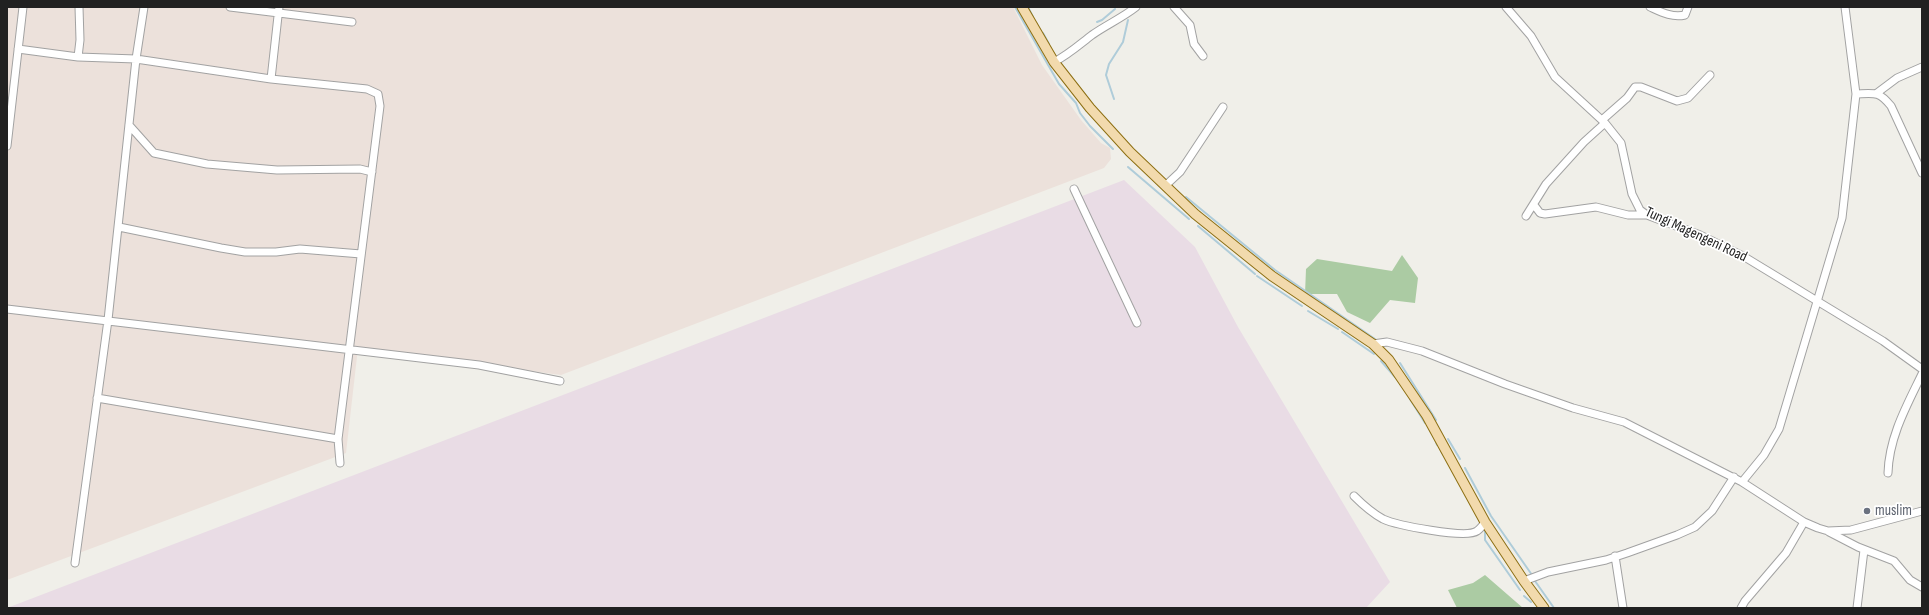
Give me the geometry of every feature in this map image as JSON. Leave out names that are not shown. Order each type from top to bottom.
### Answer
[{"type":"main road","points":[[1022,7],[1054,62],[1090,108],[1130,152],[1165,186],[1195,214],[1272,276],[1373,344],[1388,360],[1427,416],[1485,522],[1524,581],[1544,608]]},
{"type":"street","points":[[7,146],[23,7]]},
{"type":"street","points":[[78,57],[80,40],[79,7]]},
{"type":"street","points":[[75,563],[108,320],[136,59],[144,7]]},
{"type":"street","points":[[230,7],[279,10],[352,22]]},
{"type":"street","points":[[1054,62],[1068,55],[1093,35],[1136,7]]},
{"type":"street","points":[[1174,7],[1190,25],[1194,44],[1203,56]]},
{"type":"street","name":"Tungi Magengeni Road","points":[[1506,7],[1531,36],[1555,77],[1603,122],[1621,143],[1632,194],[1640,210],[1647,215],[1700,235],[1743,256],[1883,341],[1922,369]]},
{"type":"street","points":[[1650,7],[1671,16],[1680,16],[1685,15],[1688,7]]},
{"type":"street","points":[[1742,482],[1764,454],[1779,429],[1842,218],[1856,94],[1845,7]]},
{"type":"street","points":[[271,79],[279,10]]},
{"type":"street","points":[[18,49],[78,57],[136,59],[271,79],[367,89],[378,94],[380,101],[372,172],[338,439],[340,463]]},
{"type":"street","points":[[1856,94],[1877,93],[1897,78],[1922,67]]},
{"type":"street","points":[[1526,216],[1546,184],[1627,98],[1635,87],[1641,87],[1677,102],[1688,98],[1710,75]]},
{"type":"street","points":[[1877,93],[1885,98],[1891,106],[1922,173]]},
{"type":"street","points":[[1165,186],[1180,172],[1223,107]]},
{"type":"street","points":[[129,125],[154,153],[207,164],[277,170],[353,169],[372,172]]},
{"type":"street","points":[[1074,189],[1137,324]]},
{"type":"street","points":[[1534,205],[1540,213],[1545,214],[1596,207],[1628,215],[1647,215]]},
{"type":"street","points":[[119,228],[245,252],[276,252],[300,249],[361,254]]},
{"type":"street","points":[[7,308],[479,365],[560,381]]},
{"type":"street","points":[[1373,344],[1387,342],[1422,351],[1505,384],[1573,408],[1624,422],[1734,477],[1804,522],[1828,531],[1864,550],[1894,561],[1910,580],[1922,587]]},
{"type":"street","points":[[1888,473],[1888,456],[1891,445],[1905,408],[1922,374]]},
{"type":"street","points":[[97,398],[338,439]]},
{"type":"street","points":[[1524,581],[1548,572],[1615,556],[1677,535],[1695,527],[1712,511],[1734,477]]},
{"type":"street","points":[[1354,496],[1370,511],[1384,519],[1422,529],[1468,534],[1477,532],[1485,522]]},
{"type":"street","points":[[1828,531],[1851,530],[1922,511]]},
{"type":"street","points":[[1741,608],[1745,600],[1786,553],[1804,522]]},
{"type":"street","points":[[1857,608],[1864,550]]},
{"type":"street","points":[[1615,556],[1623,608]]},
{"type":"shaded area","points":[[7,7],[1013,7],[1042,65],[1081,120],[1101,143],[1110,148],[1111,159],[1104,168],[561,375],[358,348],[346,453],[7,580]]},
{"type":"shaded area","points":[[1124,180],[1195,247],[1238,327],[1390,582],[1366,608],[7,608]]},
{"type":"green space","points":[[1402,255],[1418,278],[1415,303],[1390,300],[1370,323],[1347,312],[1337,294],[1305,294],[1306,269],[1317,259],[1392,271]]},
{"type":"green space","points":[[1485,575],[1523,608],[1457,608],[1448,590],[1473,583]]},
{"type":"waterway","points":[[1015,7],[1059,84],[1076,103],[1080,113],[1090,126],[1113,149]]},
{"type":"waterway","points":[[1028,7],[1033,17]]},
{"type":"waterway","points":[[1097,22],[1102,20],[1115,9]]},
{"type":"waterway","points":[[1114,99],[1106,75],[1109,64],[1123,42],[1128,20]]},
{"type":"waterway","points":[[1043,33],[1049,44]]},
{"type":"waterway","points":[[1128,167],[1189,219]]},
{"type":"waterway","points":[[1186,197],[1275,270],[1375,339]]},
{"type":"waterway","points":[[1198,226],[1255,274]]},
{"type":"waterway","points":[[1257,276],[1302,306]]},
{"type":"waterway","points":[[1308,311],[1338,329]]},
{"type":"waterway","points":[[1342,332],[1374,354]]},
{"type":"waterway","points":[[1381,361],[1395,377]]},
{"type":"waterway","points":[[1400,363],[1436,420]]},
{"type":"waterway","points":[[1410,399],[1425,423]]},
{"type":"waterway","points":[[1435,439],[1437,445]]},
{"type":"waterway","points":[[1448,439],[1460,459]]},
{"type":"waterway","points":[[1441,451],[1444,456]]},
{"type":"waterway","points":[[1465,468],[1491,516],[1532,575]]},
{"type":"waterway","points":[[1485,530],[1485,540],[1520,590]]},
{"type":"waterway","points":[[1535,581],[1554,608]]},
{"type":"waterway","points":[[1524,596],[1531,602]]},
{"type":"place","name":"muslim","points":[[1867,511]]}]
